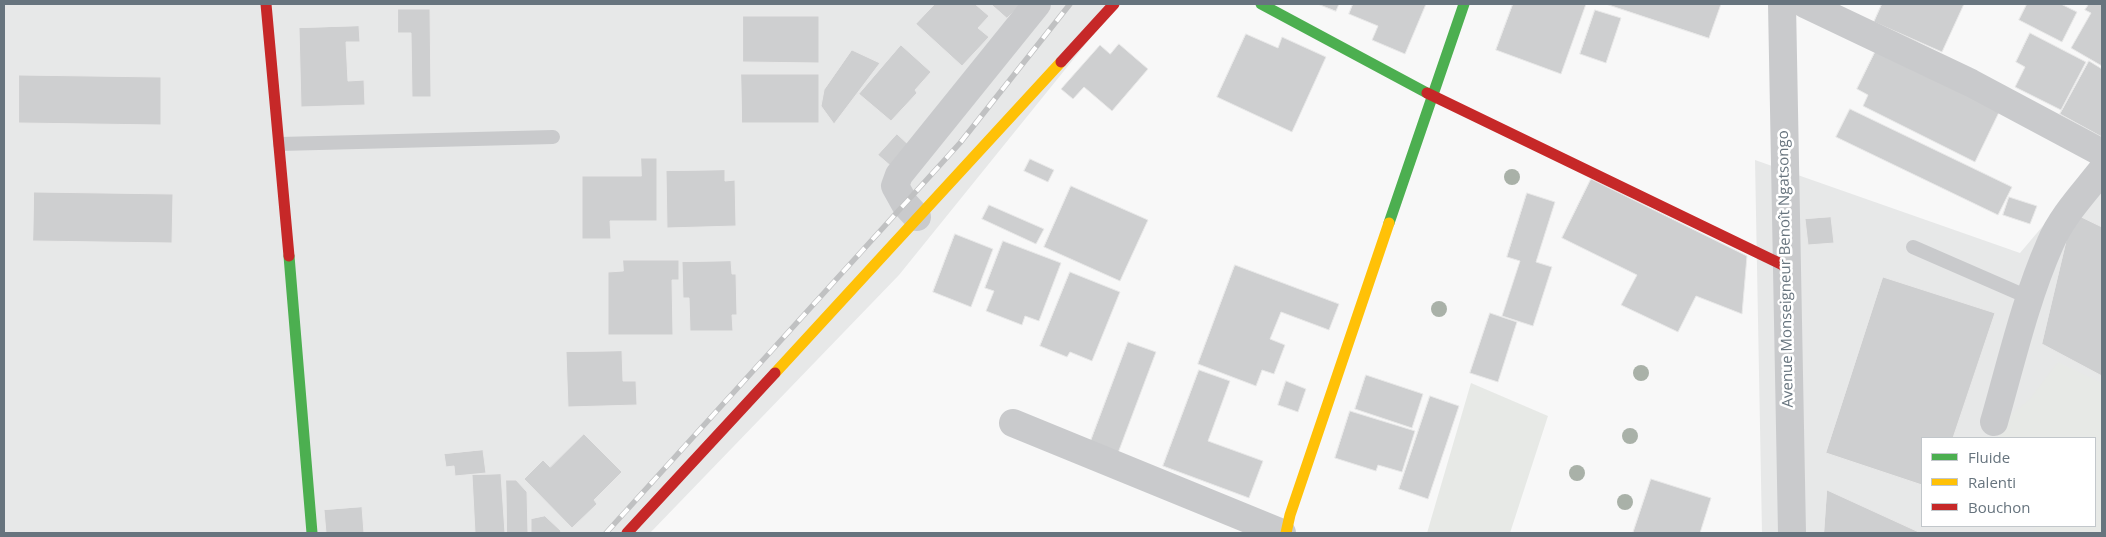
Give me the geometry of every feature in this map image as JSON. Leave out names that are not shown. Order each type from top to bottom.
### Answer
[{"type":"street","points":[[266,4],[280,144],[312,533]]},
{"type":"street","points":[[917,217],[905,204],[895,186],[899,175],[1037,4]]},
{"type":"street","points":[[627,533],[1114,4]]},
{"type":"street","points":[[1261,4],[1432,96],[1785,266]]},
{"type":"street","points":[[1286,533],[1290,515],[1464,4]]},
{"type":"street","name":"Avenue Monseigneur Benoît Ngatsongo","points":[[1782,4],[1785,266],[1792,533]]},
{"type":"street","points":[[1805,4],[1971,82],[2102,153]]},
{"type":"street","points":[[1994,422],[2030,298],[2050,243],[2076,202],[2102,170]]},
{"type":"street","points":[[1013,422],[1282,533]]},
{"type":"lane","points":[[280,144],[553,137]]},
{"type":"lane","points":[[1913,247],[2030,298]]},
{"type":"shaded area","points":[[4,4],[1118,4],[899,275],[650,533],[4,533]]},
{"type":"shaded area","points":[[2102,156],[2102,533],[1762,533],[1755,160],[2020,253]]},
{"type":"shaded area","points":[[2058,362],[2102,383],[2102,533],[2033,533],[2036,527],[2096,527],[2096,437],[1998,437],[2009,416],[2029,400]]},
{"type":"shaded area","points":[[1471,383],[1548,416],[1510,533],[1427,533]]},
{"type":"building","points":[[935,4],[975,4],[989,16],[978,28],[989,37],[962,66],[916,24]]},
{"type":"building","points":[[991,4],[1021,4],[1007,18]]},
{"type":"building","points":[[1318,4],[1339,4],[1336,11]]},
{"type":"building","points":[[1353,4],[1426,4],[1405,54],[1372,40],[1378,26],[1349,14]]},
{"type":"building","points":[[1513,4],[1586,4],[1561,74],[1496,50]]},
{"type":"building","points":[[1606,4],[1721,4],[1709,38]]},
{"type":"building","points":[[1882,4],[1964,4],[1942,52],[1874,22]]},
{"type":"building","points":[[2027,4],[2061,4],[2077,12],[2062,42],[2019,20]]},
{"type":"building","points":[[2089,4],[2102,4],[2102,66],[2071,48],[2091,13],[2085,10]]},
{"type":"building","points":[[398,9],[430,9],[431,97],[412,97],[411,33],[398,33]]},
{"type":"building","points":[[1595,10],[1621,18],[1606,63],[1580,54]]},
{"type":"building","points":[[743,16],[819,16],[819,63],[743,62]]},
{"type":"building","points":[[359,26],[360,42],[346,42],[348,81],[364,80],[365,105],[301,107],[299,28]]},
{"type":"building","points":[[2030,33],[2086,62],[2061,110],[2015,87],[2025,67],[2016,62]]},
{"type":"building","points":[[1246,34],[1278,48],[1282,37],[1326,57],[1292,132],[1217,97]]},
{"type":"building","points":[[1119,44],[1148,69],[1112,111],[1084,87],[1073,99],[1061,89],[1100,45],[1110,54]]},
{"type":"building","points":[[1879,44],[2002,106],[1975,162],[1863,106],[1868,95],[1857,89]]},
{"type":"building","points":[[901,45],[931,72],[915,90],[917,93],[891,121],[859,94]]},
{"type":"building","points":[[852,50],[880,63],[834,124],[821,106],[824,90]]},
{"type":"building","points":[[2089,61],[2102,69],[2102,137],[2060,114]]},
{"type":"building","points":[[741,74],[819,74],[819,123],[742,123]]},
{"type":"building","points":[[19,75],[161,77],[161,125],[19,123]]},
{"type":"building","points":[[1850,109],[2012,187],[1998,215],[1836,137]]},
{"type":"building","points":[[897,134],[911,147],[892,167],[878,155]]},
{"type":"building","points":[[641,158],[657,158],[657,221],[610,221],[611,239],[582,239],[582,176],[641,176]]},
{"type":"building","points":[[1030,159],[1054,170],[1048,182],[1024,171]]},
{"type":"building","points":[[725,170],[725,181],[735,180],[736,226],[667,228],[666,171]]},
{"type":"building","points":[[1591,179],[1747,256],[1742,314],[1696,296],[1678,332],[1621,305],[1637,275],[1562,238]]},
{"type":"building","points":[[1071,186],[1148,220],[1120,281],[1044,247]]},
{"type":"building","points":[[34,192],[173,194],[172,243],[33,241]]},
{"type":"building","points":[[1527,193],[1555,202],[1536,262],[1552,267],[1533,326],[1502,316],[1520,261],[1507,257]]},
{"type":"building","points":[[2009,197],[2037,206],[2030,224],[2003,215]]},
{"type":"building","points":[[989,205],[1044,229],[1036,244],[982,219]]},
{"type":"building","points":[[2073,213],[2102,227],[2102,376],[2042,344]]},
{"type":"building","points":[[1831,217],[1834,243],[1808,245],[1805,219]]},
{"type":"building","points":[[955,234],[993,249],[971,307],[933,292]]},
{"type":"building","points":[[1003,241],[1061,263],[1039,321],[1025,316],[1022,325],[986,311],[994,291],[985,288]]},
{"type":"building","points":[[623,260],[679,260],[679,280],[672,280],[673,335],[608,335],[608,272],[623,271]]},
{"type":"building","points":[[731,261],[732,274],[736,274],[737,315],[732,315],[733,331],[690,331],[689,298],[683,298],[682,262]]},
{"type":"building","points":[[1235,265],[1339,304],[1329,330],[1281,312],[1270,339],[1285,345],[1274,374],[1262,370],[1256,386],[1198,364]]},
{"type":"building","points":[[1070,272],[1120,292],[1092,361],[1070,352],[1067,357],[1040,346]]},
{"type":"building","points":[[1883,277],[1995,313],[1953,437],[1921,437],[1921,485],[1826,453]]},
{"type":"building","points":[[1490,313],[1517,322],[1498,382],[1470,373]]},
{"type":"building","points":[[1128,342],[1156,352],[1118,453],[1090,443]]},
{"type":"building","points":[[622,351],[623,381],[636,381],[637,405],[568,407],[566,352]]},
{"type":"building","points":[[1199,370],[1230,381],[1208,441],[1263,461],[1249,498],[1163,466]]},
{"type":"building","points":[[1366,375],[1423,394],[1412,428],[1355,409]]},
{"type":"building","points":[[1286,381],[1306,389],[1298,412],[1278,405]]},
{"type":"building","points":[[1430,396],[1459,406],[1428,499],[1399,489]]},
{"type":"building","points":[[1350,411],[1415,431],[1402,472],[1378,465],[1376,471],[1335,458]]},
{"type":"building","points":[[584,434],[622,472],[594,500],[597,504],[572,528],[524,479],[543,460],[550,467]]},
{"type":"building","points":[[483,450],[486,473],[455,476],[454,466],[446,467],[444,454]]},
{"type":"building","points":[[501,474],[505,533],[475,533],[472,475]]},
{"type":"building","points":[[1651,479],[1711,498],[1700,533],[1633,533]]},
{"type":"building","points":[[506,480],[516,480],[527,492],[528,533],[507,533]]},
{"type":"building","points":[[1827,490],[1921,533],[1824,533]]},
{"type":"building","points":[[362,507],[364,533],[326,533],[324,510]]},
{"type":"building","points":[[545,516],[561,531],[560,533],[531,533],[531,519]]},
{"type":"railway","points":[[606,533],[960,143],[1070,4]]},
{"type":"traffic: fast","points":[[1261,4],[1427,93]]},
{"type":"traffic: fast","points":[[1389,223],[1464,4]]},
{"type":"traffic: fast","points":[[289,256],[312,533]]},
{"type":"traffic: slow","points":[[775,373],[1061,62]]},
{"type":"traffic: slow","points":[[1286,533],[1290,515],[1389,223]]},
{"type":"traffic: jam","points":[[266,4],[289,256]]},
{"type":"traffic: jam","points":[[1061,62],[1114,4]]},
{"type":"traffic: jam","points":[[1427,93],[1785,266]]},
{"type":"traffic: jam","points":[[627,533],[775,373]]}]
